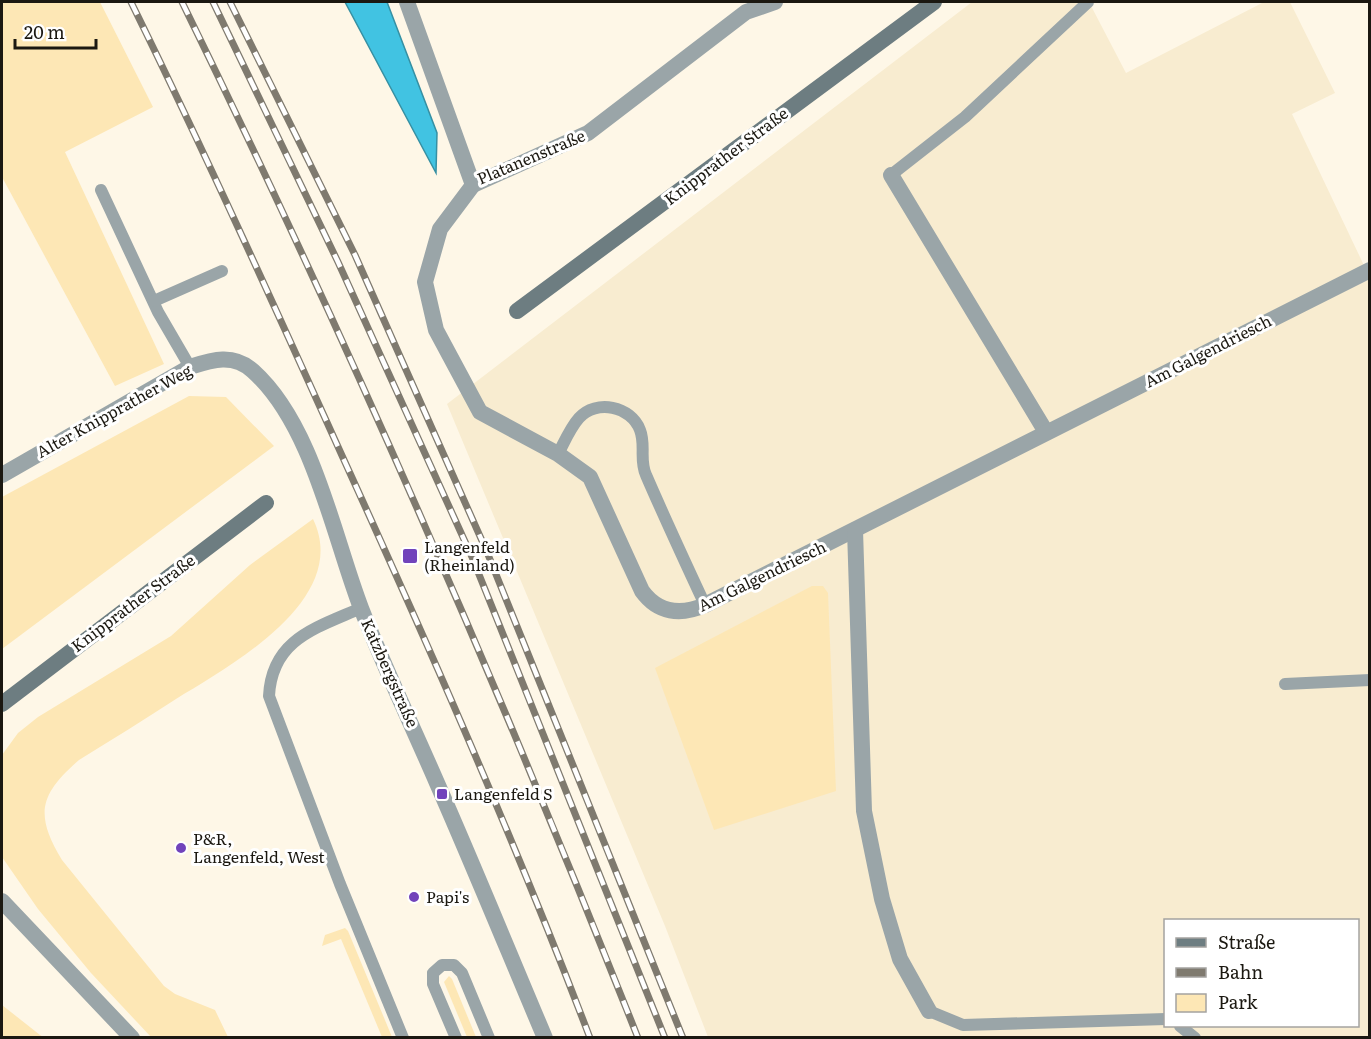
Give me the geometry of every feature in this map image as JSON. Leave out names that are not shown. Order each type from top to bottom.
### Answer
[{"type":"main road","name":"Knipprather Straße","points":[[517,311],[934,2]]},
{"type":"main road","name":"Knipprather Straße","points":[[2,704],[266,503]]},
{"type":"street","name":"Platanenstraße","points":[[407,2],[473,185],[588,133],[743,7],[775,2]]},
{"type":"street","points":[[891,176],[1046,432]]},
{"type":"street","name":"Am Galgendriesch","points":[[473,185],[440,229],[425,282],[436,330],[480,412],[558,454],[590,477],[642,591],[650,602],[662,609],[675,612],[690,612],[705,605],[1370,270]]},
{"type":"street","name":"Alter Knipprather Weg","points":[[2,475],[190,367],[219,358],[234,360],[252,369],[274,394],[298,433],[323,495],[361,608]]},
{"type":"street","points":[[855,530],[864,811],[882,899],[900,959],[929,1011]]},
{"type":"street","name":"Katzbergstraße","points":[[361,608],[545,1038]]},
{"type":"street","points":[[2,901],[132,1038]]},
{"type":"lane","points":[[891,176],[965,117],[1088,2]]},
{"type":"lane","points":[[101,190],[154,301],[190,367]]},
{"type":"lane","points":[[154,301],[222,271]]},
{"type":"lane","points":[[558,454],[579,418],[590,410],[605,407],[618,409],[632,417],[640,429],[644,471],[705,605]]},
{"type":"lane","name":"Katzbergstraße","points":[[361,608],[305,633],[283,652],[270,676],[269,696],[339,885],[403,1038]]},
{"type":"lane","points":[[1285,684],[1370,680]]},
{"type":"lane","points":[[456,1038],[433,984],[434,973],[442,965],[454,965],[462,973],[489,1038]]},
{"type":"lane","points":[[929,1011],[963,1025],[1164,1019]]},
{"type":"lane","points":[[1181,1027],[1195,1038]]},
{"type":"shaded area","points":[[972,2],[1089,2],[1126,73],[1264,2],[1290,2],[1335,93],[1292,114],[1369,276],[1369,1037],[708,1037],[665,926],[447,404]]},
{"type":"green space","points":[[2,2],[100,2],[153,107],[65,152],[164,364],[115,386],[2,177]]},
{"type":"green space","points":[[189,396],[226,397],[274,446],[2,649],[2,497]]},
{"type":"green space","points":[[313,519],[321,548],[316,576],[301,602],[279,627],[226,668],[79,760],[56,784],[45,806],[47,830],[62,860],[164,986],[175,994],[215,1010],[228,1037],[151,1037],[91,973],[38,909],[2,857],[2,755],[18,733],[38,717],[171,636],[250,565]]},
{"type":"green space","points":[[812,586],[823,586],[828,593],[836,791],[714,830],[655,668]]},
{"type":"green space","points":[[345,928],[392,1037],[382,1037],[341,939],[322,946],[325,935]]},
{"type":"green space","points":[[449,976],[476,1037],[467,1037],[444,982]]},
{"type":"green space","points":[[2,1005],[40,1035],[43,1037],[2,1037]]},
{"type":"water","points":[[345,2],[387,2],[437,133],[436,173]]},
{"type":"railway","points":[[131,2],[242,236],[412,611],[504,824],[590,1038]]},
{"type":"railway","points":[[182,2],[304,257],[420,515],[531,775],[638,1038]]},
{"type":"railway","points":[[213,2],[338,262],[472,557],[665,1038]]},
{"type":"railway","points":[[230,2],[355,255],[487,552],[683,1038]]},
{"type":"place","name":"Langenfeld (Rheinland)","points":[[410,556]]},
{"type":"place","name":"Langenfeld S","points":[[442,794]]},
{"type":"place","name":"P&R, Langenfeld, West","points":[[181,848]]},
{"type":"place","name":"Papi's","points":[[414,897]]}]
